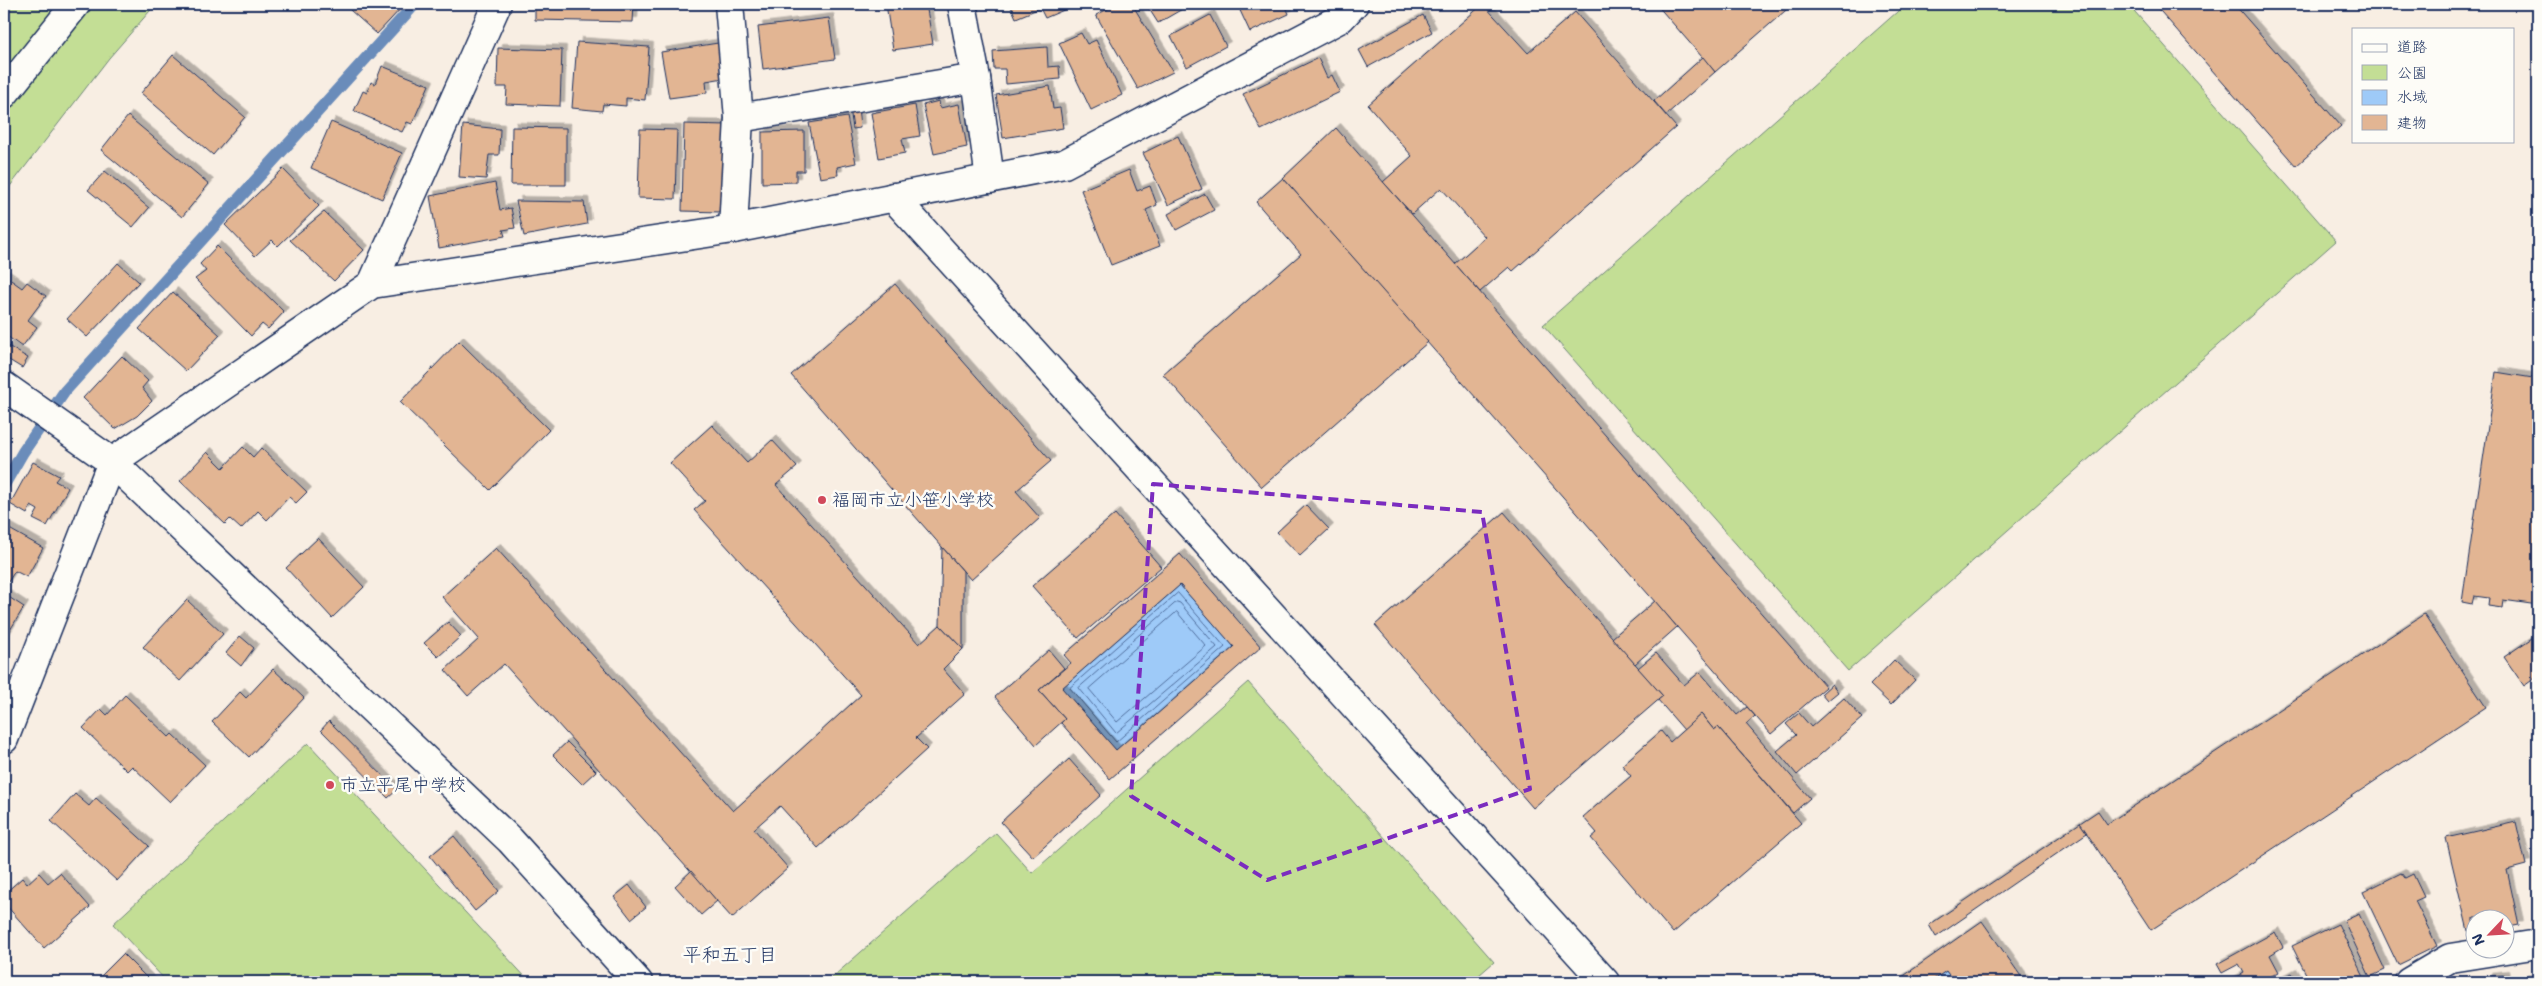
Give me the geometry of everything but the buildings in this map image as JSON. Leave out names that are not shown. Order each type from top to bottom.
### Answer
[{"type":"street","points":[[4,94],[76,4]]},
{"type":"street","points":[[372,284],[497,4]]},
{"type":"street","points":[[730,4],[739,118],[733,229]]},
{"type":"street","points":[[962,4],[976,78],[990,179]]},
{"type":"street","points":[[4,739],[112,462],[372,284],[733,229],[1064,164],[1341,8]]},
{"type":"street","points":[[739,118],[976,78]]},
{"type":"street","points":[[893,197],[1605,982]]},
{"type":"street","points":[[4,386],[112,462],[510,840],[638,982]]},
{"type":"street","points":[[2409,982],[2450,958],[2538,944]]},
{"type":"highlighted area","points":[[1153,484],[1482,512],[1530,789],[1267,880],[1131,796]]},
{"type":"green space","points":[[4,4],[156,4],[109,58],[4,194]]},
{"type":"green space","points":[[1906,4],[2128,4],[2336,241],[1848,671],[1543,325]]},
{"type":"green space","points":[[1248,682],[1494,962],[1471,982],[827,982],[996,833],[1032,873]]},
{"type":"green space","name":"市立平尾中学校","points":[[308,743],[530,982],[167,982],[113,924]]},
{"type":"water","points":[[1180,585],[1234,647],[1116,750],[1062,688]]},
{"type":"water","points":[[1946,971],[1954,982],[1930,982]]},
{"type":"waterway","points":[[4,485],[23,452],[65,391],[415,4]]},
{"type":"place","name":"福岡市立小笹小学校","points":[[822,500]]},
{"type":"place","name":"市立平尾中学校","points":[[330,785]]},
{"type":"district","name":"平和五丁目","points":[[730,954]]}]
